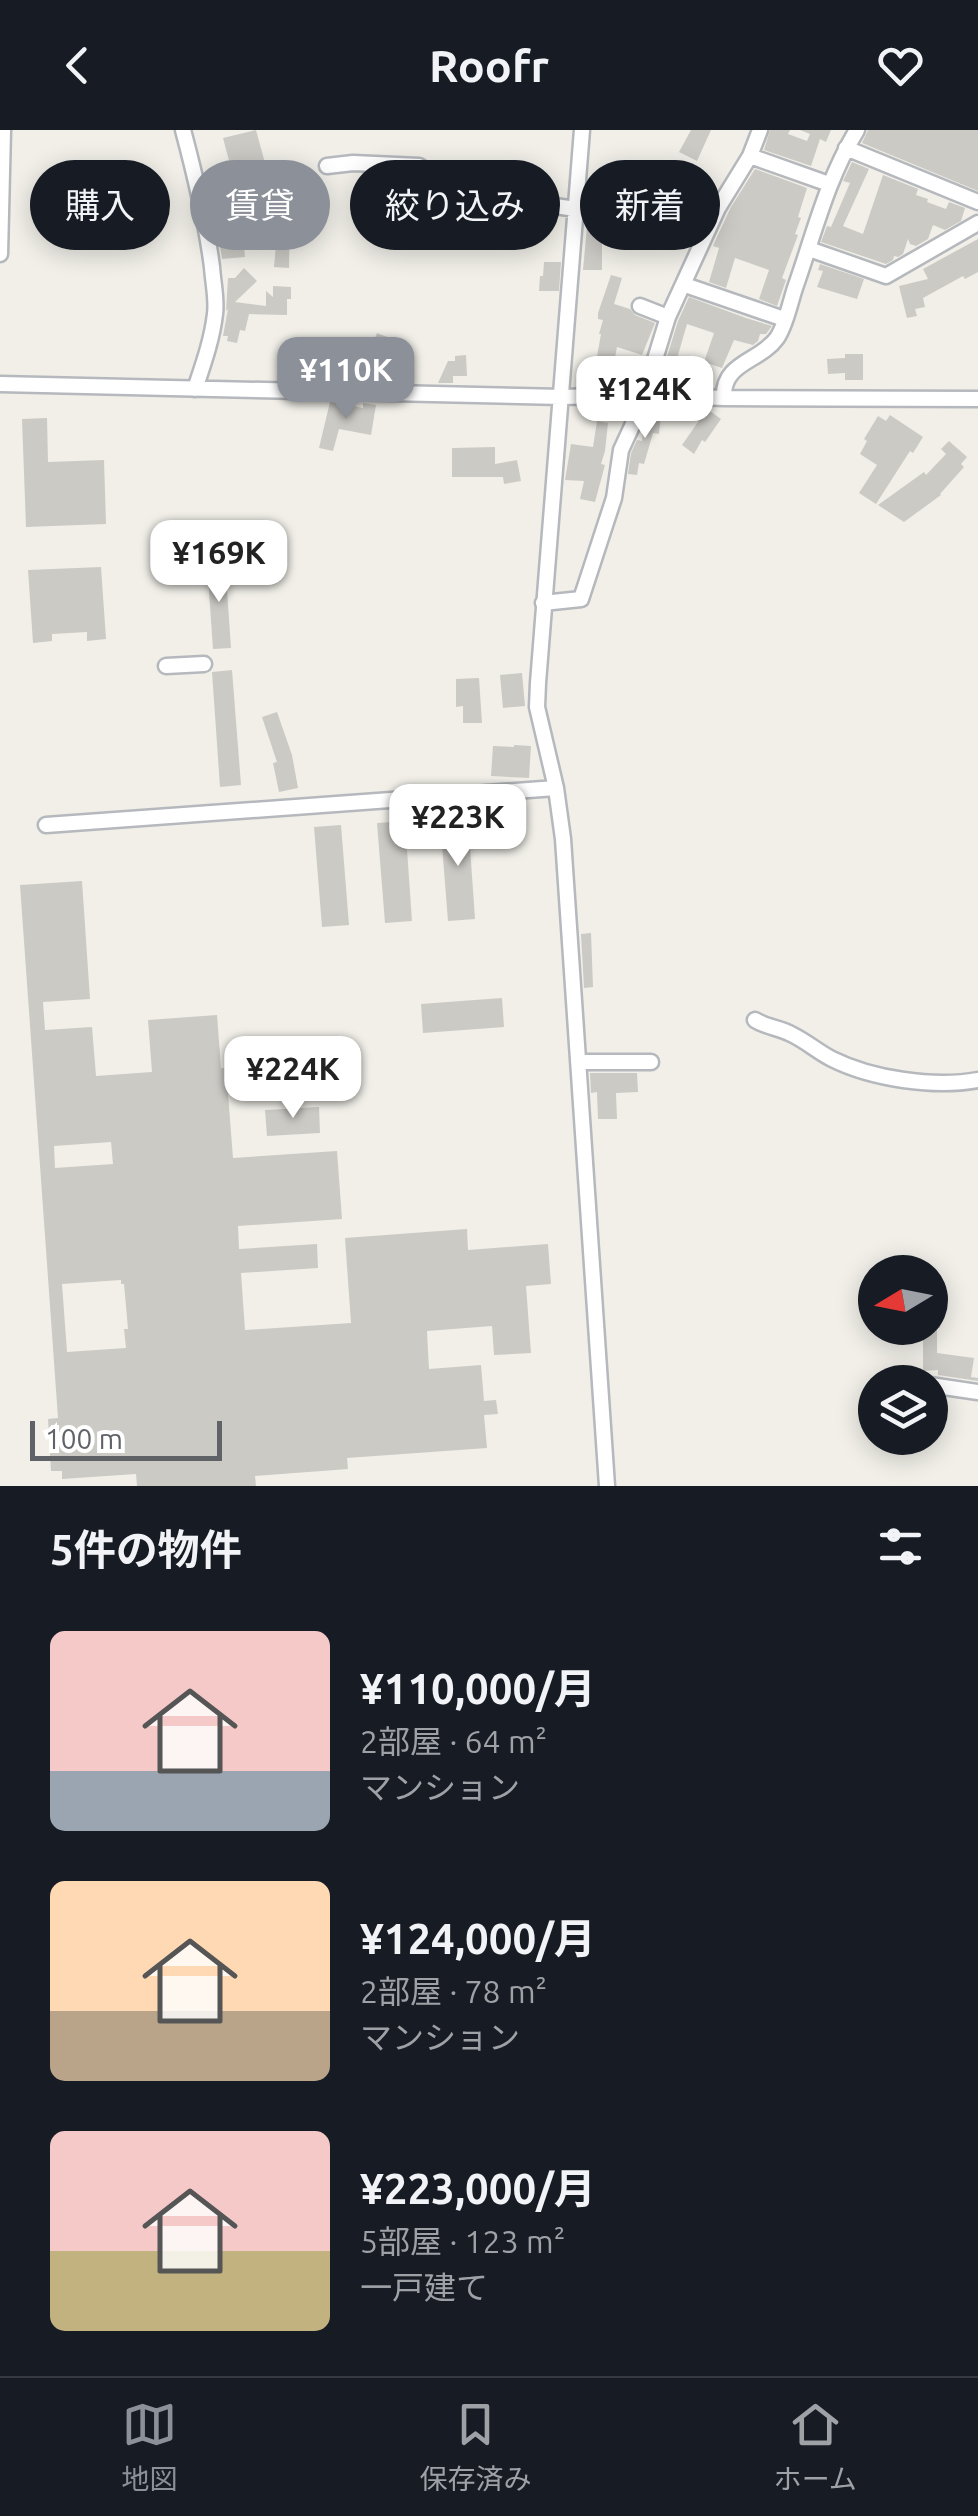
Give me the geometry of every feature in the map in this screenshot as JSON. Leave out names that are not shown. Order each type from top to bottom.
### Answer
[{"type":"street","points":[[0,254],[3,130]]},
{"type":"street","points":[[183,130],[210,253],[215,296],[208,353],[195,389]]},
{"type":"street","points":[[582,130],[537,708],[556,788],[563,840],[607,1486]]},
{"type":"street","points":[[544,604],[581,599],[614,498],[622,450],[639,411],[668,317],[718,208],[750,156],[760,130]]},
{"type":"street","points":[[724,398],[723,386],[730,375],[776,340],[829,184],[856,130]]},
{"type":"street","points":[[846,148],[978,202]]},
{"type":"street","points":[[750,156],[829,184]]},
{"type":"street","points":[[330,166],[419,166],[427,188],[576,209]]},
{"type":"street","points":[[809,248],[886,276],[978,223]]},
{"type":"street","points":[[684,285],[784,320]]},
{"type":"street","points":[[640,306],[668,317]]},
{"type":"street","points":[[0,384],[562,397],[978,399]]},
{"type":"street","points":[[166,666],[204,664]]},
{"type":"street","points":[[46,825],[556,788]]},
{"type":"street","points":[[755,1020],[787,1032],[830,1058],[875,1073],[943,1084],[978,1080]]},
{"type":"street","points":[[578,1062],[651,1062]]},
{"type":"street","points":[[948,1388],[978,1392]]},
{"type":"building","points":[[256,130],[264,160],[229,160],[223,138]]},
{"type":"building","points":[[691,130],[711,130],[697,160],[679,152]]},
{"type":"building","points":[[770,130],[790,130],[788,134],[807,141],[810,134],[800,130],[831,130],[826,142],[820,139],[811,166],[764,150]]},
{"type":"building","points":[[868,130],[978,130],[978,191],[862,143]]},
{"type":"building","points":[[852,162],[869,169],[843,226],[863,234],[883,175],[918,189],[916,195],[928,199],[927,202],[946,209],[949,202],[965,208],[961,221],[945,230],[933,225],[928,239],[916,246],[908,239],[903,254],[886,264],[821,242],[850,183],[843,181]]},
{"type":"building","points":[[755,169],[807,188],[777,306],[759,299],[769,270],[735,258],[726,288],[709,282],[720,250],[720,231]]},
{"type":"building","points":[[978,239],[978,272],[923,298],[925,307],[915,309],[917,316],[907,318],[899,286],[928,279],[923,269]]},
{"type":"building","points":[[221,250],[244,250],[245,257],[222,259]]},
{"type":"building","points":[[276,250],[289,250],[289,268],[274,267]]},
{"type":"building","points":[[585,250],[602,250],[602,270],[583,270]]},
{"type":"building","points":[[544,262],[561,262],[559,291],[539,291]]},
{"type":"building","points":[[820,264],[864,279],[857,299],[817,287],[823,271],[818,270]]},
{"type":"building","points":[[244,268],[257,281],[235,302],[266,306],[266,291],[273,297],[273,286],[291,287],[291,299],[287,299],[287,315],[249,314],[237,343],[223,336],[228,278],[235,278]]},
{"type":"building","points":[[611,275],[622,278],[614,304],[655,323],[642,355],[617,347],[608,382],[597,381],[596,362],[603,320],[598,319],[598,313]]},
{"type":"building","points":[[689,297],[772,326],[753,345],[734,340],[722,368],[704,362],[714,333],[687,324],[672,376],[662,373]]},
{"type":"building","points":[[377,333],[403,343],[393,372],[366,362]]},
{"type":"building","points":[[845,354],[863,354],[863,380],[845,380],[845,373],[828,374],[827,359],[845,358]]},
{"type":"building","points":[[466,355],[467,376],[453,376],[453,383],[438,383],[448,361]]},
{"type":"building","points":[[330,402],[363,408],[363,403],[376,405],[371,435],[339,429],[333,451],[319,448]]},
{"type":"building","points":[[707,409],[721,419],[694,454],[682,445]]},
{"type":"building","points":[[650,410],[661,411],[659,434],[653,433],[637,475],[628,474],[631,453],[637,440],[642,441]]},
{"type":"building","points":[[890,415],[923,437],[876,504],[859,493],[877,465],[860,454],[878,416],[886,421]]},
{"type":"building","points":[[47,418],[48,462],[104,460],[106,524],[26,527],[22,419]]},
{"type":"building","points":[[597,421],[608,423],[601,464],[605,465],[595,502],[580,499],[584,481],[565,480],[571,444],[593,447]]},
{"type":"building","points":[[949,441],[967,457],[961,464],[964,467],[941,495],[904,522],[878,505],[924,472],[926,475],[946,454],[941,449]]},
{"type":"building","points":[[495,447],[495,464],[517,460],[521,481],[504,484],[503,477],[452,477],[452,448]]},
{"type":"building","points":[[225,561],[231,648],[213,649],[207,563]]},
{"type":"building","points":[[101,567],[106,639],[87,641],[87,632],[52,634],[52,641],[33,643],[28,570]]},
{"type":"building","points":[[232,670],[241,785],[220,787],[212,672]]},
{"type":"building","points":[[522,673],[525,706],[503,708],[500,675]]},
{"type":"building","points":[[479,678],[482,723],[463,723],[463,706],[456,707],[456,679]]},
{"type":"building","points":[[277,712],[292,755],[298,788],[279,792],[273,763],[277,762],[262,717]]},
{"type":"building","points":[[493,746],[531,746],[529,778],[491,776]]},
{"type":"building","points":[[468,818],[475,919],[448,921],[440,820]]},
{"type":"building","points":[[405,821],[412,921],[385,923],[377,823]]},
{"type":"building","points":[[341,825],[349,925],[322,927],[314,827]]},
{"type":"building","points":[[82,881],[90,999],[43,1002],[45,1030],[92,1027],[96,1076],[152,1072],[148,1020],[217,1015],[221,1068],[226,1068],[233,1158],[337,1151],[342,1219],[238,1226],[239,1249],[317,1244],[318,1268],[241,1273],[245,1330],[351,1323],[345,1238],[467,1229],[468,1250],[548,1244],[551,1284],[526,1286],[531,1353],[494,1355],[492,1326],[427,1331],[429,1369],[481,1365],[484,1401],[496,1400],[498,1414],[484,1415],[487,1448],[347,1458],[348,1469],[255,1476],[256,1486],[137,1486],[136,1474],[62,1479],[62,1471],[51,1471],[48,1419],[58,1418],[20,885]],"holes":[[[111,1142],[113,1164],[55,1168],[54,1146]],[[121,1280],[128,1329],[124,1329],[126,1348],[67,1352],[62,1284]]]},
{"type":"building","points":[[591,933],[593,987],[584,988],[581,934]]},
{"type":"building","points":[[502,998],[504,1027],[423,1033],[421,1004]]},
{"type":"building","points":[[590,1073],[637,1073],[638,1092],[616,1093],[617,1119],[598,1119],[597,1092],[591,1093]]},
{"type":"building","points":[[319,1107],[320,1133],[267,1136],[265,1110]]},
{"type":"building","points":[[923,1345],[937,1345],[937,1353],[974,1358],[971,1377],[978,1381],[948,1376],[948,1365],[923,1365]]}]
